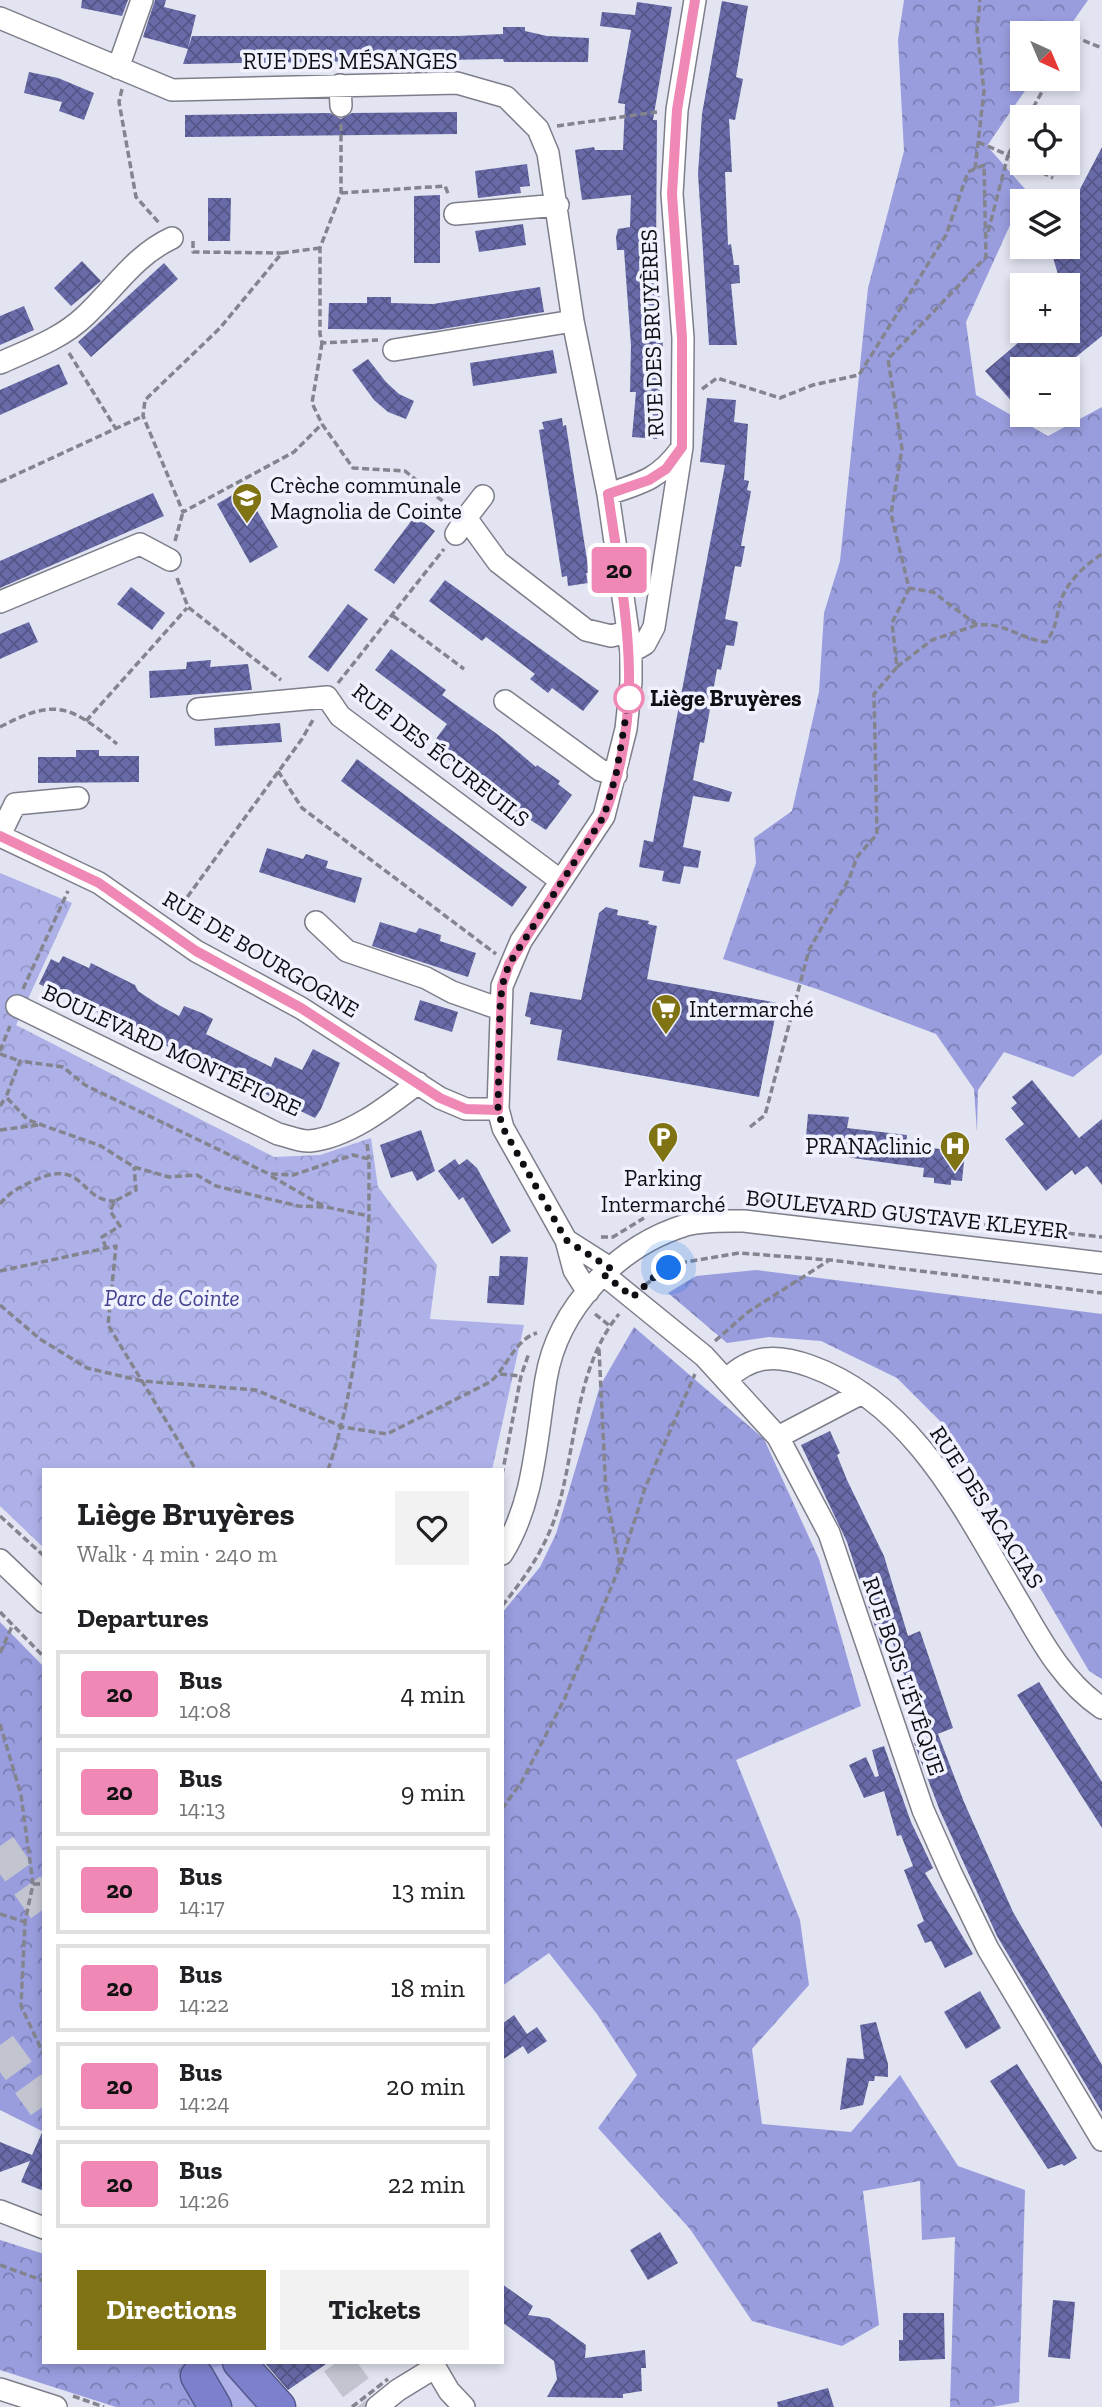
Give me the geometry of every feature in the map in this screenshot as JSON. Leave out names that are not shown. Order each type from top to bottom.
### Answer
[{"type":"highway","points":[[241,2364],[279,2407]]},
{"type":"highway","points":[[197,2376],[215,2407]]},
{"type":"street","points":[[122,70],[142,0]]},
{"type":"street","name":"RUE DES BRUYÈRES","points":[[629,642],[645,643],[654,627],[682,447],[684,402],[672,194],[677,110],[695,0]]},
{"type":"street","name":"RUE DES MÉSANGES","points":[[0,18],[172,90],[341,96],[457,83],[506,97],[538,130],[548,153],[558,205],[573,321],[608,494]]},
{"type":"street","points":[[455,214],[558,205]]},
{"type":"street","points":[[0,363],[58,337],[83,318],[149,248],[172,238]]},
{"type":"street","points":[[394,350],[573,321]]},
{"type":"street","points":[[588,1292],[574,1270],[566,1240],[507,1137],[498,1110],[502,986],[509,964],[604,816],[616,775],[628,705],[629,642],[608,494],[649,480],[666,469],[682,447]]},
{"type":"street","points":[[482,496],[461,526],[498,562],[586,630],[629,642]]},
{"type":"street","points":[[0,602],[140,544],[170,560]]},
{"type":"street","name":"RUE DES ÉCUREUILS","points":[[198,709],[295,700],[332,690],[340,716],[561,880]]},
{"type":"street","points":[[505,701],[600,770],[616,775]]},
{"type":"street","points":[[0,836],[15,804],[78,798]]},
{"type":"street","name":"RUE DE BOURGOGNE","points":[[0,836],[78,870],[166,927],[196,951],[301,1008],[418,1083]]},
{"type":"street","points":[[316,922],[347,951],[426,978],[452,992],[500,1009]]},
{"type":"street","name":"BOULEVARD MONTÉFIORE","points":[[15,1012],[278,1134],[307,1141],[332,1136],[387,1107],[418,1083]]},
{"type":"street","points":[[418,1083],[440,1098],[466,1109],[498,1110]]},
{"type":"street","name":"BOULEVARD GUSTAVE KLEYER","points":[[504,1550],[524,1510],[536,1456],[546,1377],[554,1346],[588,1292],[606,1271],[653,1237],[689,1224],[744,1221],[1102,1263]]},
{"type":"street","name":"RUE BOIS L'ÉVÊQUE","points":[[566,1240],[704,1356],[778,1437],[829,1532],[923,1810],[951,1873],[988,1949],[1102,2140]]},
{"type":"street","name":"RUE DES ACACIAS","points":[[727,1379],[744,1363],[773,1358],[799,1362],[831,1373],[862,1393],[904,1429],[926,1454],[1048,1652],[1085,1697],[1102,1708]]},
{"type":"street","points":[[778,1437],[862,1393]]},
{"type":"street","points":[[0,1560],[42,1600]]},
{"type":"street","points":[[0,2211],[42,2227]]},
{"type":"street","points":[[377,2407],[393,2384],[433,2365],[464,2407]]},
{"type":"street","points":[[0,2389],[56,2407]]},
{"type":"path","points":[[975,169],[984,91],[977,31],[980,0]]},
{"type":"path","points":[[1080,39],[1102,48]]},
{"type":"path","points":[[122,70],[119,102],[136,197],[172,238],[193,241],[193,252],[282,253],[320,248]]},
{"type":"path","points":[[341,96],[341,193],[320,248],[322,343],[312,403],[322,424],[353,468],[405,471],[436,497]]},
{"type":"path","points":[[558,126],[660,111]]},
{"type":"path","points":[[978,142],[1008,155]]},
{"type":"path","points":[[986,241],[1010,151]]},
{"type":"path","points":[[684,402],[717,378],[780,398],[813,385],[859,376],[946,235],[968,172],[984,165],[986,257],[974,273],[888,359],[902,449],[891,514],[909,589],[892,623],[897,667]]},
{"type":"path","points":[[1047,175],[1053,178]]},
{"type":"path","points":[[341,193],[445,186],[455,214]]},
{"type":"path","points":[[282,253],[220,328],[145,401],[143,416],[183,512],[170,560],[188,607],[283,681],[295,700]]},
{"type":"path","points":[[58,337],[116,429]]},
{"type":"path","points":[[322,343],[382,340],[394,350]]},
{"type":"path","points":[[0,482],[143,416]]},
{"type":"path","points":[[183,512],[294,452],[322,424]]},
{"type":"path","points":[[166,927],[302,740],[332,690],[393,616],[461,526]]},
{"type":"path","points":[[750,1127],[765,1115],[809,950],[849,879],[857,857],[877,834],[874,694],[897,667],[932,640],[977,625],[994,624],[1032,640],[1046,642],[1055,630],[1062,599],[1074,579],[1088,563],[1102,554]]},
{"type":"path","points":[[909,589],[933,592],[977,625]]},
{"type":"path","points":[[86,720],[188,607]]},
{"type":"path","points":[[393,616],[464,669]]},
{"type":"path","points":[[0,727],[27,713],[57,707],[86,720],[117,744]]},
{"type":"path","points":[[278,771],[302,808],[509,964]]},
{"type":"path","points":[[66,897],[15,1012],[0,1053],[20,1061],[63,1067],[85,1085],[269,1174],[326,1207]]},
{"type":"path","points":[[0,1106],[20,1061]]},
{"type":"path","points":[[6,1097],[28,1120],[100,1146],[134,1167],[169,1177],[197,1175],[216,1185],[298,1206],[326,1207],[369,1216]]},
{"type":"path","points":[[0,1130],[40,1124]]},
{"type":"path","points":[[269,1174],[293,1175],[353,1155],[369,1159],[369,1216],[362,1315],[343,1427],[329,1468]]},
{"type":"path","points":[[0,1204],[10,1192],[51,1172],[69,1174],[106,1201],[115,1201],[136,1190],[134,1167]]},
{"type":"path","points":[[106,1248],[102,1237],[120,1226],[110,1211],[115,1201]]},
{"type":"path","points":[[0,1271],[116,1246],[108,1325],[195,1468]]},
{"type":"path","points":[[504,1603],[529,1572],[547,1539],[558,1509],[599,1346],[610,1326],[633,1297],[654,1277],[674,1264],[739,1253],[830,1260],[1102,1293]]},
{"type":"path","points":[[504,1806],[522,1781],[565,1698],[620,1566],[645,1488],[704,1356],[721,1332],[830,1260]]},
{"type":"path","points":[[0,1306],[40,1339],[87,1368],[142,1381],[256,1390],[343,1427],[387,1434],[490,1382],[500,1374],[523,1341],[537,1333]]},
{"type":"path","points":[[599,1346],[606,1494],[620,1566]]},
{"type":"path","points":[[500,1374],[521,1376],[503,1468]]},
{"type":"path","points":[[0,1516],[42,1554]]},
{"type":"path","points":[[0,1612],[42,1655]]},
{"type":"path","points":[[0,1653],[13,1624]]},
{"type":"path","points":[[0,1724],[21,1796],[33,1884],[25,1922],[21,2006],[42,2051]]},
{"type":"path","points":[[33,1884],[42,1884]]},
{"type":"path","points":[[0,1914],[25,1922]]},
{"type":"path","points":[[0,2265],[42,2280]]},
{"type":"path","points":[[352,2407],[393,2384]]},
{"type":"green space","points":[[904,0],[1088,0],[1073,21],[1010,21],[1010,91],[1025,91],[1015,105],[1010,105],[1010,112],[987,146],[1025,189],[1010,189],[1010,225],[966,322],[976,395],[1010,414],[1010,427],[1032,427],[1048,436],[1065,427],[1080,427],[1080,419],[1102,407],[1102,1054],[1073,1077],[1004,1052],[978,1090],[977,1132],[974,1089],[936,1034],[817,989],[723,959],[756,863],[754,838],[792,811],[819,692],[824,613],[840,561],[868,288],[904,151],[898,40]]},
{"type":"green space","name":"Parc de Cointe","points":[[0,873],[72,903],[16,1025],[274,1157],[320,1155],[371,1138],[378,1187],[437,1265],[430,1319],[524,1325],[492,1468],[42,1468],[42,1546],[0,1506]]},
{"type":"green space","points":[[756,1270],[1102,1314],[1102,1679],[1089,1671],[945,1426],[897,1378],[821,1341],[769,1337],[727,1343],[668,1293],[696,1276]]},
{"type":"green space","points":[[634,1327],[764,1439],[819,1559],[861,1706],[736,1760],[800,1920],[809,1985],[752,2049],[762,2124],[851,2132],[900,2075],[958,2166],[1025,2190],[1019,2402],[992,2407],[950,2407],[955,2237],[922,2240],[920,2181],[863,2191],[879,2325],[842,2346],[752,2321],[690,2229],[598,2128],[637,2075],[597,2014],[549,1953],[504,1985],[504,1611],[540,1567],[556,1534],[600,1386]]},
{"type":"green space","points":[[0,1622],[42,1665],[42,2131],[0,2110]]},
{"type":"green space","points":[[0,2240],[42,2253],[42,2364],[229,2364],[203,2370],[200,2407],[116,2407],[0,2370]]},
{"type":"green space","points":[[227,2364],[265,2407],[226,2407],[203,2370]]},
{"type":"building","points":[[82,0],[128,0],[122,16],[81,8]]},
{"type":"building","points":[[155,0],[166,0],[164,7],[196,15],[188,48],[192,36],[457,36],[503,34],[503,27],[525,27],[525,31],[547,36],[589,38],[588,62],[504,62],[503,59],[183,64],[188,49],[143,37]]},
{"type":"building","points":[[722,1],[748,6],[736,77],[743,79],[735,120],[729,119],[732,172],[725,172],[728,245],[731,244],[734,265],[739,265],[740,283],[731,284],[737,345],[709,345],[698,174],[702,114]]},
{"type":"building","points":[[637,2],[672,7],[653,120],[657,120],[656,258],[663,340],[657,439],[632,437],[636,392],[630,392],[631,346],[624,250],[617,250],[616,237],[618,229],[630,227],[631,195],[582,200],[575,150],[594,147],[595,150],[623,150],[625,104],[618,103],[631,30],[600,26],[602,12],[635,15]]},
{"type":"building","points":[[29,72],[58,78],[94,93],[84,120],[59,111],[62,102],[24,93]]},
{"type":"building","points":[[457,112],[457,134],[185,137],[185,115],[330,113],[341,119],[352,113]]},
{"type":"building","points":[[1102,147],[1102,336],[1076,357],[1010,357],[1010,399],[985,371],[1018,343],[1080,343],[1080,273],[1058,273],[1053,259],[1080,259],[1080,189]]},
{"type":"building","points":[[527,164],[530,186],[520,187],[521,193],[478,198],[475,171]]},
{"type":"building","points":[[440,195],[440,263],[414,263],[414,196]]},
{"type":"building","points":[[208,198],[231,198],[230,241],[208,241]]},
{"type":"building","points":[[523,224],[526,245],[479,252],[475,231]]},
{"type":"building","points":[[82,261],[101,281],[71,306],[54,288]]},
{"type":"building","points":[[164,263],[178,279],[91,357],[78,342]]},
{"type":"building","points":[[540,287],[544,312],[436,330],[328,329],[329,303],[367,303],[367,297],[391,297],[391,303],[433,304]]},
{"type":"building","points":[[24,306],[34,330],[0,345],[0,316]]},
{"type":"building","points":[[553,350],[557,373],[473,386],[470,363]]},
{"type":"building","points":[[368,359],[399,394],[414,401],[406,419],[388,412],[374,400],[352,370]]},
{"type":"building","points":[[59,364],[68,384],[0,415],[0,390]]},
{"type":"building","points":[[707,398],[736,400],[734,422],[748,424],[744,480],[749,481],[747,490],[751,491],[741,546],[745,546],[741,567],[735,566],[725,619],[738,622],[734,646],[726,645],[721,670],[717,669],[704,743],[700,742],[693,780],[732,792],[729,802],[693,796],[683,847],[701,851],[698,868],[684,866],[680,884],[662,881],[664,871],[639,867],[644,840],[653,842],[725,465],[700,462]]},
{"type":"building","points":[[562,418],[563,426],[566,425],[589,573],[586,573],[588,583],[568,586],[567,576],[562,577],[539,430],[544,429],[542,422]]},
{"type":"building","name":"Crèche communale Magnolia de Cointe","points":[[244,488],[278,547],[250,563],[217,504]]},
{"type":"building","points":[[153,493],[164,516],[0,588],[0,561]]},
{"type":"building","points":[[415,516],[435,531],[394,584],[374,570]]},
{"type":"building","points":[[445,580],[599,691],[583,711],[552,688],[548,693],[530,679],[535,674],[486,637],[482,641],[429,601]]},
{"type":"building","points":[[131,587],[165,613],[152,630],[117,604]]},
{"type":"building","points":[[348,604],[368,619],[328,672],[308,657]]},
{"type":"building","points":[[29,622],[38,642],[0,659],[0,634]]},
{"type":"building","points":[[391,649],[446,690],[442,695],[497,734],[536,767],[537,765],[560,781],[558,784],[572,795],[546,830],[507,805],[509,802],[444,756],[446,755],[432,744],[447,724],[375,670]]},
{"type":"building","points":[[211,660],[210,667],[248,664],[252,690],[150,698],[149,671],[186,669],[187,662]]},
{"type":"building","points":[[280,723],[282,742],[215,746],[214,728]]},
{"type":"building","points":[[76,750],[99,750],[99,756],[139,756],[139,782],[38,783],[38,757],[76,757]]},
{"type":"building","points":[[357,759],[527,887],[512,907],[341,781]]},
{"type":"building","points":[[267,848],[303,859],[306,854],[328,861],[326,868],[362,878],[355,903],[259,872]]},
{"type":"building","name":"Intermarché","points":[[606,907],[618,910],[617,915],[649,921],[648,924],[657,926],[647,979],[778,1003],[759,1097],[557,1060],[562,1030],[530,1024],[531,1018],[525,1016],[530,992],[581,1000],[599,913]]},
{"type":"building","points":[[380,922],[416,933],[419,928],[441,935],[440,941],[476,953],[468,977],[372,946]]},
{"type":"building","points":[[63,956],[89,968],[91,963],[135,985],[138,991],[179,1016],[184,1006],[202,1013],[213,1019],[206,1034],[271,1067],[275,1057],[302,1070],[313,1049],[340,1063],[321,1109],[315,1118],[39,984],[51,959],[59,963]]},
{"type":"building","points":[[420,1000],[458,1012],[452,1032],[414,1020]]},
{"type":"building","points":[[1032,1080],[1079,1138],[1102,1119],[1102,1185],[1087,1166],[1075,1175],[1072,1170],[1046,1191],[1005,1139],[1024,1124],[1011,1108],[1017,1103],[1012,1097]]},
{"type":"building","points":[[808,1114],[849,1117],[847,1128],[907,1135],[906,1145],[965,1152],[962,1181],[951,1180],[951,1185],[934,1183],[934,1178],[923,1177],[924,1168],[817,1153],[818,1149],[805,1148]]},
{"type":"building","points":[[421,1130],[435,1171],[417,1181],[412,1171],[391,1178],[380,1145]]},
{"type":"building","points":[[455,1159],[459,1165],[467,1159],[477,1168],[511,1231],[492,1244],[463,1197],[459,1200],[438,1171]]},
{"type":"building","points":[[500,1256],[528,1257],[524,1305],[487,1303],[489,1276],[499,1276]]},
{"type":"building","points":[[830,1431],[840,1453],[837,1455],[847,1480],[884,1556],[908,1636],[920,1631],[953,1728],[927,1738],[892,1641],[881,1645],[847,1542],[801,1445]]},
{"type":"building","points":[[1039,1682],[1102,1782],[1102,1828],[1017,1695]]},
{"type":"building","points":[[938,1734],[964,1802],[1013,1912],[1102,2065],[1102,2112],[997,1936],[940,1811],[914,1743]]},
{"type":"building","points":[[884,1746],[911,1822],[933,1868],[925,1873],[973,1954],[945,1968],[931,1941],[925,1943],[917,1925],[924,1921],[904,1870],[913,1866],[901,1835],[897,1836],[884,1791],[864,1798],[849,1765],[866,1757],[875,1777],[879,1776],[872,1750]]},
{"type":"building","points":[[980,1991],[1001,2028],[966,2049],[944,2012]]},
{"type":"building","points":[[514,2015],[527,2034],[537,2027],[547,2041],[528,2054],[523,2046],[504,2059],[504,2022]]},
{"type":"building","points":[[876,2022],[888,2064],[888,2077],[875,2076],[874,2081],[869,2081],[863,2105],[840,2110],[847,2058],[864,2059],[860,2025]]},
{"type":"building","points":[[1017,2064],[1077,2158],[1064,2166],[1062,2164],[1048,2169],[990,2081]]},
{"type":"building","points":[[42,2132],[42,2190],[21,2182],[30,2161],[0,2172],[0,2142],[32,2155]]},
{"type":"building","points":[[660,2232],[678,2263],[648,2280],[630,2250]]},
{"type":"building","points":[[504,2285],[533,2306],[528,2315],[549,2318],[586,2345],[585,2358],[645,2350],[646,2368],[641,2368],[642,2391],[623,2394],[623,2398],[547,2397],[557,2379],[554,2361],[504,2324]]},
{"type":"building","points":[[1053,2300],[1075,2302],[1070,2359],[1048,2357]]},
{"type":"building","points":[[903,2313],[944,2313],[945,2359],[899,2361],[899,2340],[903,2340]]},
{"type":"building","points":[[266,2364],[326,2364],[288,2390]]},
{"type":"building","points":[[828,2388],[834,2407],[778,2407],[777,2402]]},
{"type":"tunnel","points":[[0,1846],[42,1906]]},
{"type":"tunnel","points":[[0,2045],[42,2103]]},
{"type":"tunnel","points":[[338,2364],[370,2407]]},
{"type":"bus line","name":"20","points":[[0,836],[78,870],[166,927],[196,951],[301,1008],[440,1098],[466,1109],[498,1110],[500,1009],[502,986],[509,964],[521,941],[604,816],[611,799],[625,729],[631,682],[631,652],[608,494],[649,480],[666,469],[682,447],[682,338],[672,194],[677,110],[695,0]]},
{"type":"place","name":"Crèche communale Magnolia de Cointe","points":[[247,525]]},
{"type":"place","name":"Liège Bruyères","points":[[629,698]]},
{"type":"place","name":"Intermarché","points":[[666,1036]]},
{"type":"place","name":"Parking Intermarché","points":[[663,1164]]},
{"type":"place","name":"PRANAclinic","points":[[955,1173]]},
{"type":"route","points":[[629,698],[611,799],[604,816],[521,941],[509,964],[502,986],[498,1110],[507,1137],[566,1240],[588,1251],[610,1268],[603,1274],[633,1297],[654,1277],[669,1268]]}]
